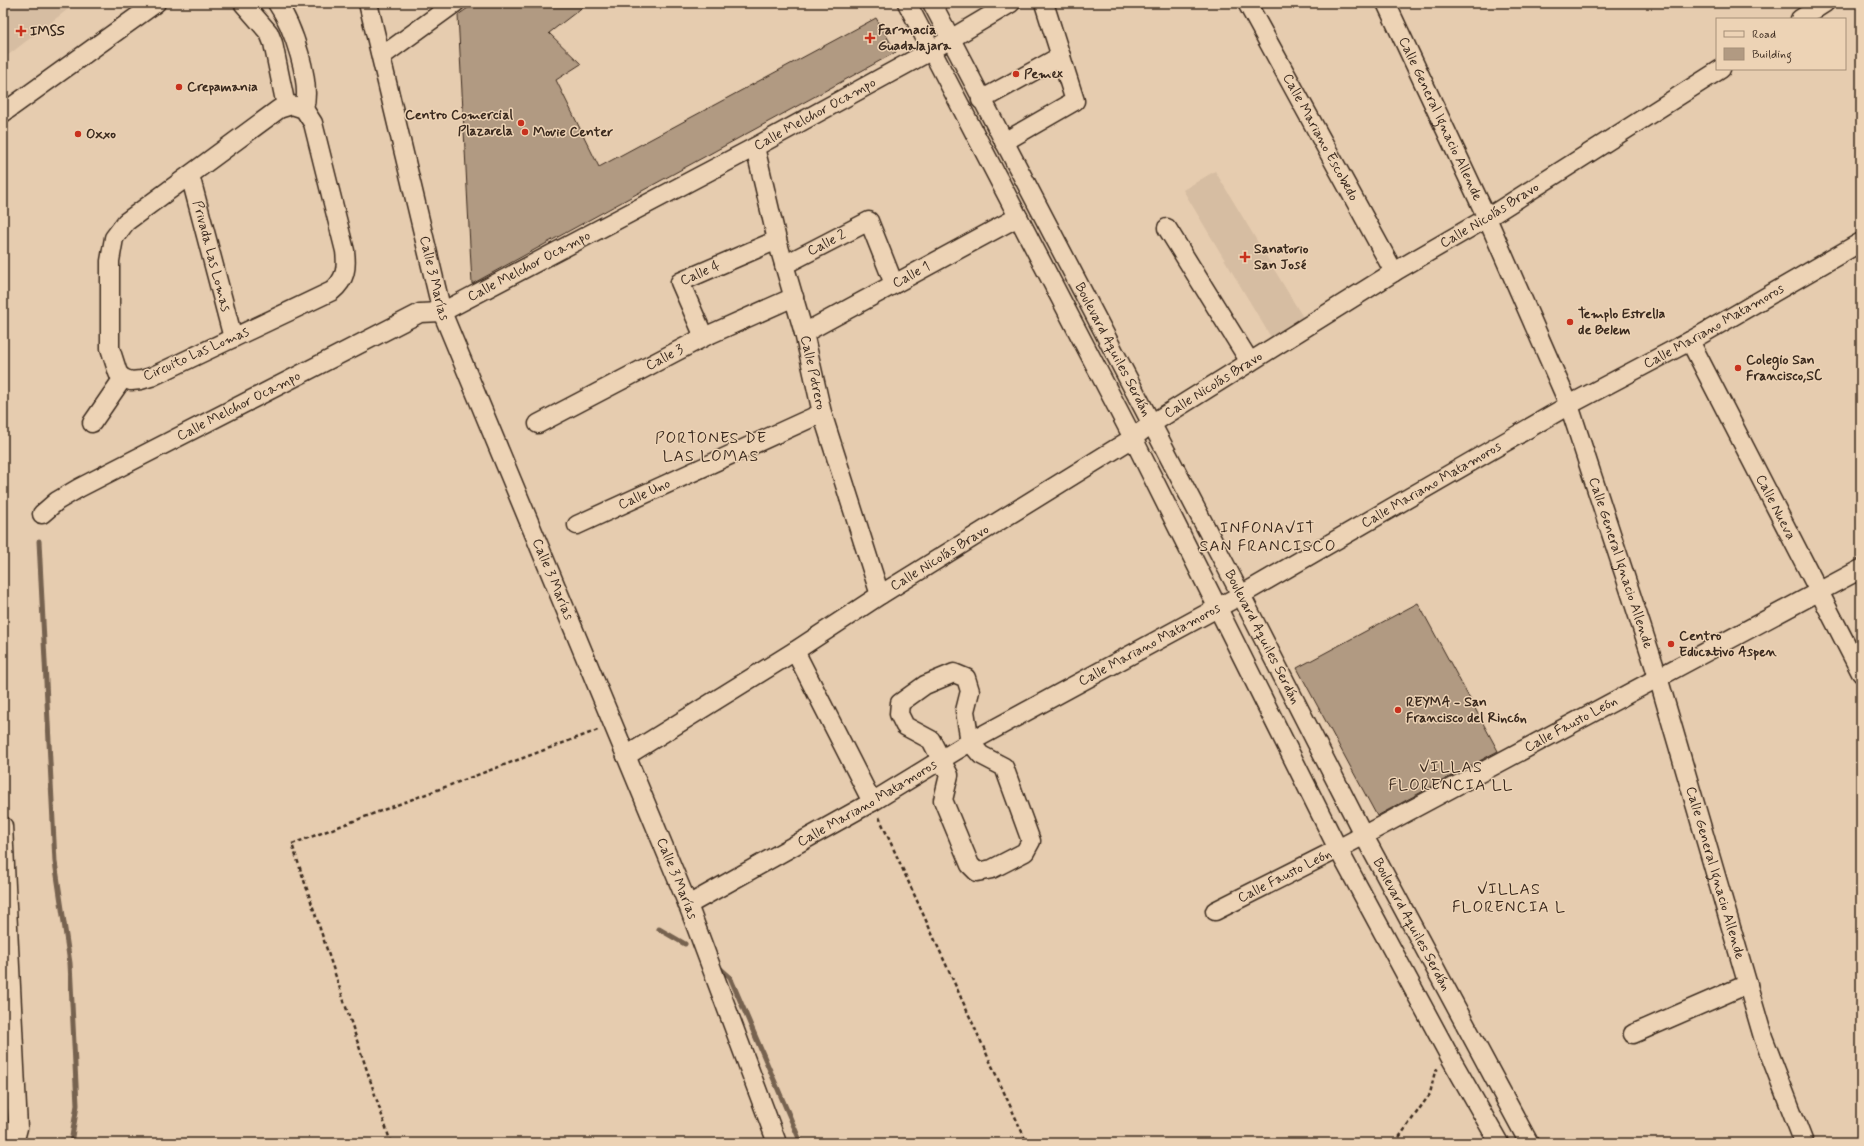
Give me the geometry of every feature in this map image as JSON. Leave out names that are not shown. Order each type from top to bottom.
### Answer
[{"type":"street","points":[[3,113],[156,3]]},
{"type":"street","points":[[243,3],[269,33],[273,43],[286,106],[298,106],[304,109],[306,102],[306,87],[298,50],[286,16],[278,3]]},
{"type":"street","name":"Calle 3 Marías","points":[[368,3],[382,56],[442,312],[688,905],[778,1143]]},
{"type":"street","points":[[382,56],[454,3]]},
{"type":"street","name":"Boulevard Aquiles Serdán","points":[[907,3],[1132,438],[1338,848],[1450,1057],[1499,1143]]},
{"type":"street","name":"Boulevard Aquiles Serdán","points":[[932,3],[981,100],[1242,595],[1363,834],[1529,1143]]},
{"type":"street","name":"Calle Melchor Ocampo","points":[[42,514],[57,501],[79,488],[420,313],[442,312],[755,147],[932,50],[949,38],[1011,3]]},
{"type":"street","points":[[1004,142],[1075,101],[1044,3]]},
{"type":"street","name":"Calle Mariano Escobedo","points":[[1247,3],[1394,272]]},
{"type":"street","name":"Calle General Ignacio Allende","points":[[1386,3],[1487,218],[1569,405],[1658,677],[1763,1037],[1804,1143]]},
{"type":"street","points":[[1802,18],[1825,3]]},
{"type":"street","points":[[981,100],[1061,56]]},
{"type":"street","name":"Calle Nicolás Bravo","points":[[626,756],[1132,438],[1151,424],[1394,272],[1487,218],[1719,70]]},
{"type":"street","name":"Circuito Las Lomas","points":[[286,106],[278,109],[126,222],[114,238],[110,261],[110,348],[118,373],[123,378],[131,381],[141,380],[332,291],[340,285],[346,275],[347,264],[345,251],[313,123],[304,109]]},
{"type":"street","name":"Calle Potrero","points":[[755,147],[777,240],[804,333],[822,413],[880,595]]},
{"type":"street","name":"Privada Las Lomas","points":[[190,175],[233,338]]},
{"type":"street","name":"Calle 1","points":[[804,333],[1018,217]]},
{"type":"street","name":"Calle 2","points":[[784,265],[870,221],[894,284]]},
{"type":"street","points":[[1166,228],[1250,362]]},
{"type":"street","name":"Calle 4","points":[[704,337],[680,282],[777,240]]},
{"type":"street","name":"Calle Mariano Matamoros","points":[[688,905],[872,802],[970,742],[1242,595],[1569,405],[1690,341],[1861,242]]},
{"type":"street","name":"Calle 3","points":[[538,424],[704,337],[794,297]]},
{"type":"street","name":"Calle Nueva","points":[[1690,341],[1861,673]]},
{"type":"street","points":[[92,423],[123,378]]},
{"type":"street","name":"Calle Uno","points":[[577,525],[822,413]]},
{"type":"street","name":"Calle Fausto León","points":[[1215,911],[1338,848],[1861,569]]},
{"type":"street","points":[[795,651],[872,802]]},
{"type":"street","points":[[954,673],[966,678],[970,691],[965,711],[970,742],[981,755],[1004,767],[1031,841],[1025,852],[992,869],[977,872],[970,865],[943,800],[949,775],[942,758],[931,740],[905,726],[899,714],[900,703],[925,685],[954,673]]},
{"type":"street","points":[[3,826],[5,908],[18,1128],[14,1143]]},
{"type":"street","points":[[1633,1034],[1748,984]]},
{"type":"path","points":[[391,1143],[292,844],[614,724]]},
{"type":"path","points":[[872,802],[1027,1143]]},
{"type":"path","points":[[1395,1143],[1430,1094],[1435,1071],[1450,1057]]},
{"type":"shaded area","name":"IMSS","points":[[3,3],[76,3],[3,59]]},
{"type":"shaded area","name":"Sanatorio San José","points":[[1215,171],[1307,324],[1275,344],[1183,190]]},
{"type":"building","name":"Centro Comercial Plazarela","points":[[475,3],[588,3],[549,33],[581,64],[556,80],[599,167],[876,18],[896,52],[472,284],[458,15]]},
{"type":"building","name":"REYMA - San Francisco del Rincón","points":[[1418,603],[1498,751],[1377,816],[1297,668]]},
{"type":"waterway","points":[[39,541],[55,862],[70,963],[77,1105],[71,1143]]},
{"type":"waterway","points":[[659,929],[685,944]]},
{"type":"waterway","points":[[720,968],[730,977],[801,1143]]},
{"type":"place","name":"IMSS","points":[[21,31]]},
{"type":"place","name":"Farmacia Guadalajara","points":[[870,38]]},
{"type":"place","name":"Pemex","points":[[1016,74]]},
{"type":"place","name":"Crepamania","points":[[179,87]]},
{"type":"place","name":"Centro Comercial Plazarela","points":[[521,123]]},
{"type":"place","name":"Movie Center","points":[[525,132]]},
{"type":"place","name":"Oxxo","points":[[78,134]]},
{"type":"place","name":"Sanatorio San José","points":[[1245,257]]},
{"type":"place","name":"Templo Estrella de Belem","points":[[1570,322]]},
{"type":"place","name":"Colegio San Francisco,SC","points":[[1738,368]]},
{"type":"place","name":"Centro Educativo Aspen","points":[[1671,644]]},
{"type":"place","name":"REYMA - San Francisco del Rincón","points":[[1398,710]]},
{"type":"district","name":"PORTONES DE LAS LOMAS","points":[[711,447]]},
{"type":"district","name":"INFONAVIT SAN FRANCISCO","points":[[1268,537]]},
{"type":"district","name":"VILLAS FLORENCIA LL","points":[[1451,776]]},
{"type":"district","name":"VILLAS FLORENCIA L","points":[[1509,898]]}]
